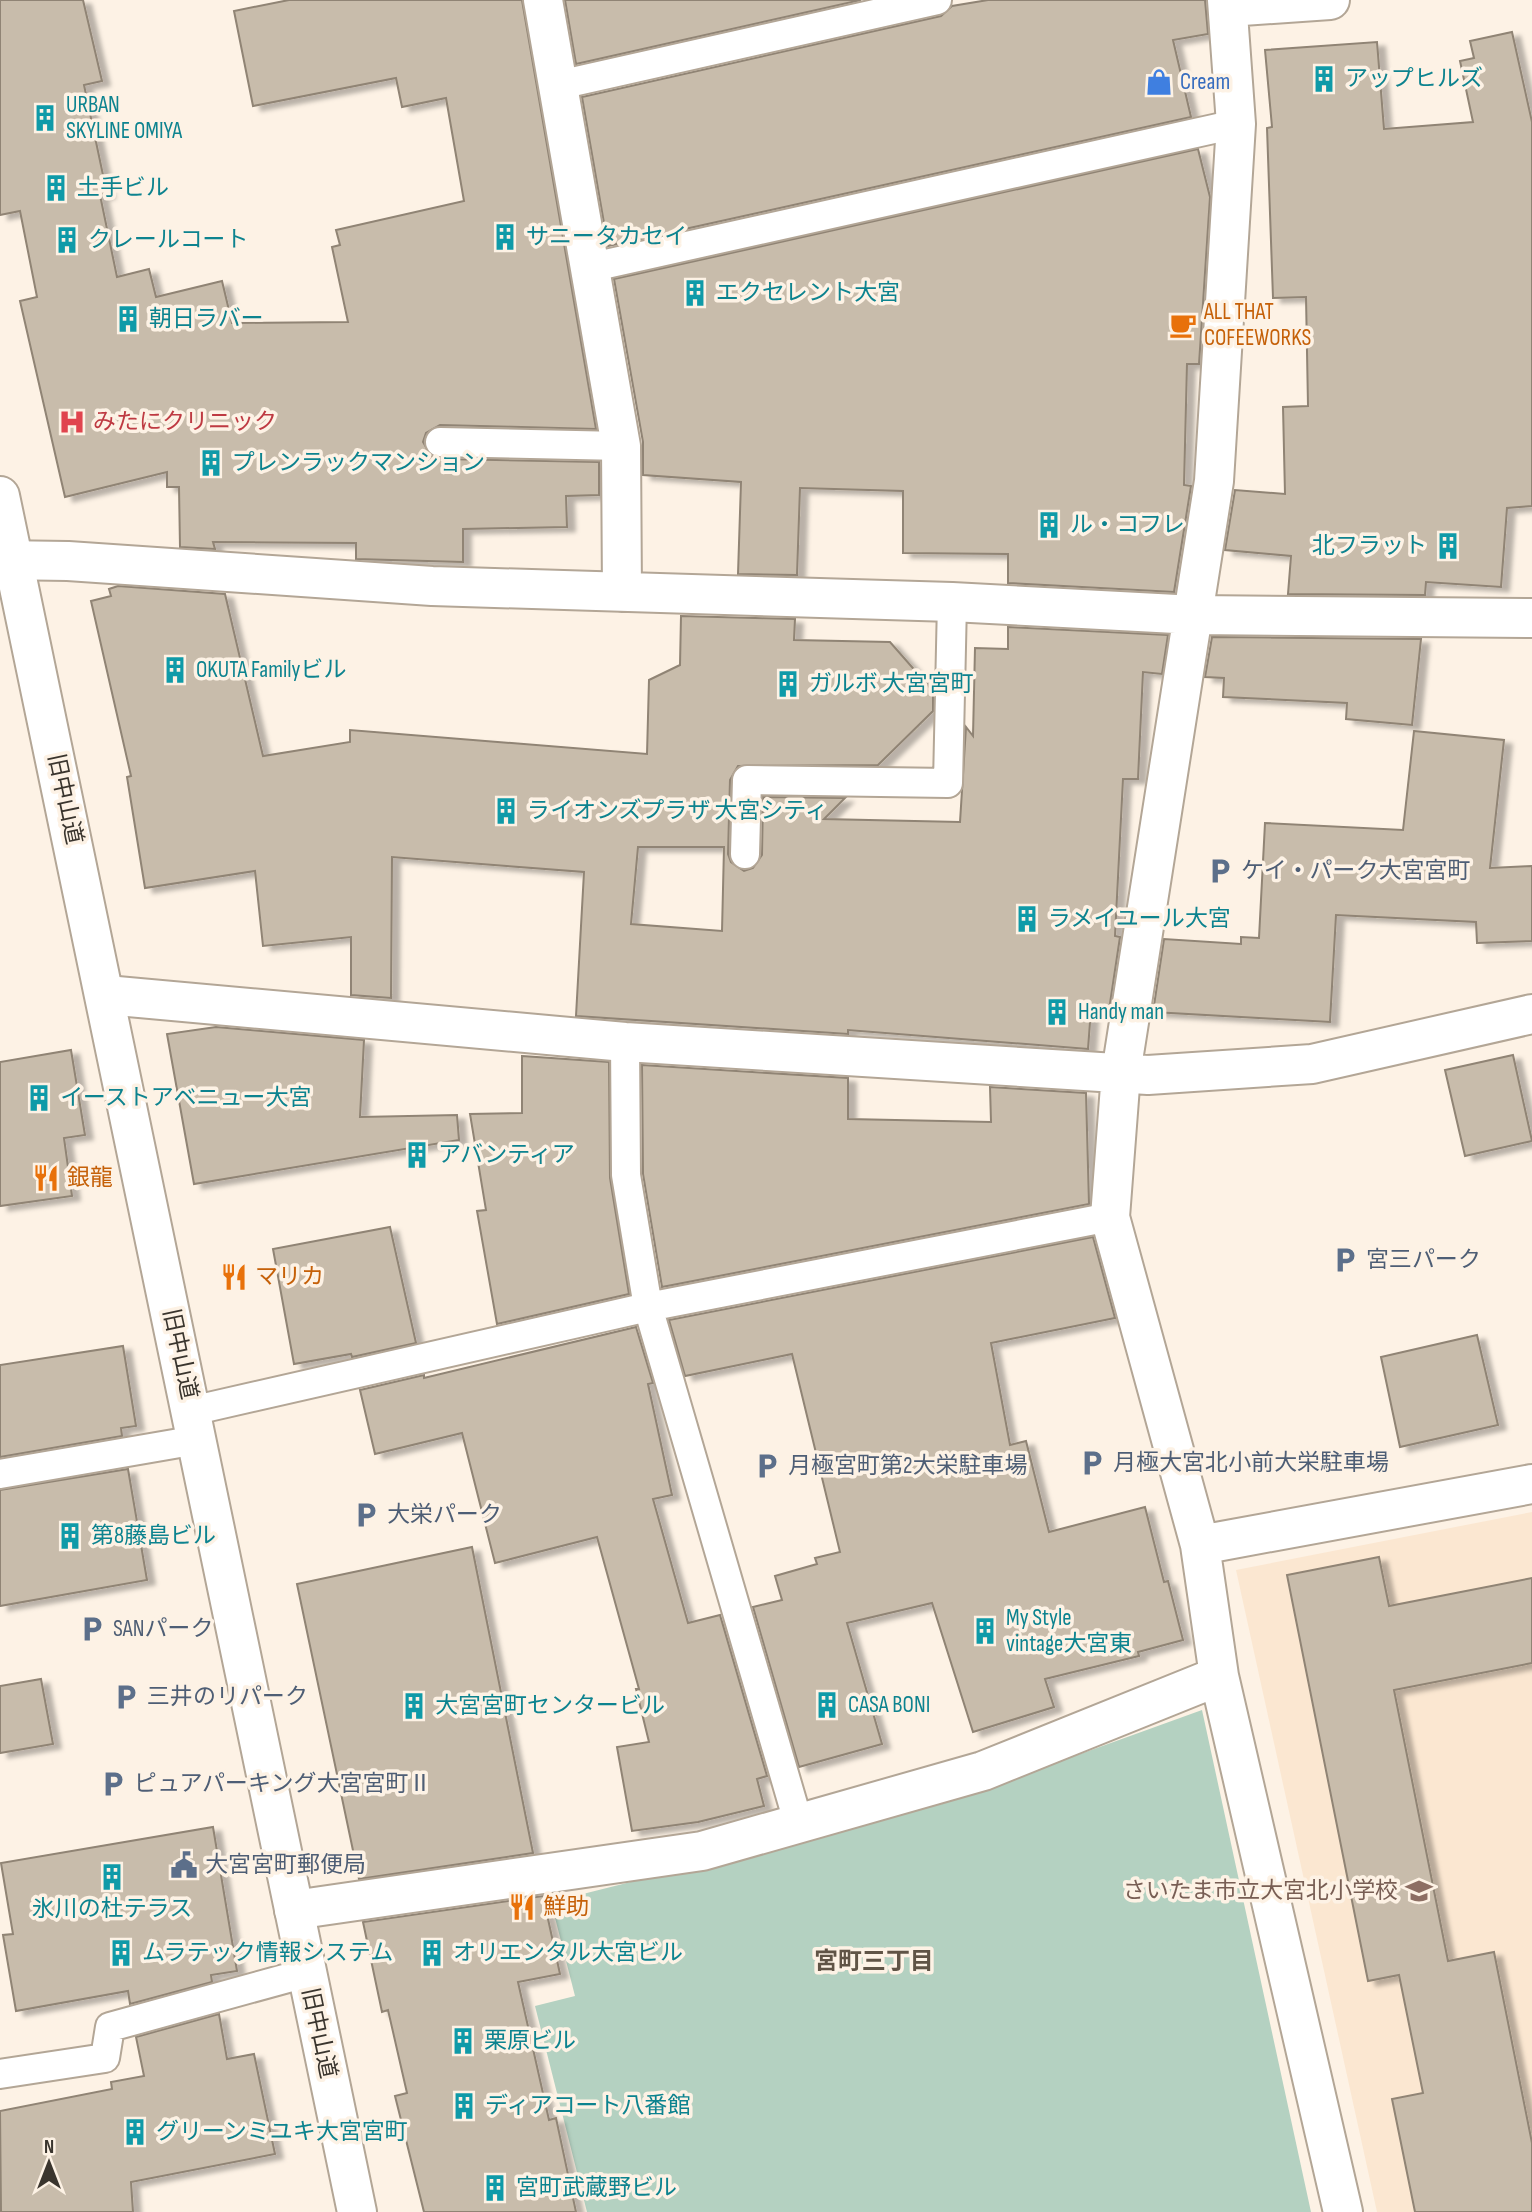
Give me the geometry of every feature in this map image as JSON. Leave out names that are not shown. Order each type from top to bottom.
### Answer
[{"type":"street","points":[[543,0],[621,446],[622,592]]},
{"type":"street","points":[[1330,0],[1228,4],[1236,124],[1214,481],[1121,1073],[1110,1217],[1200,1545],[1219,1676],[1343,2212]]},
{"type":"street","name":"旧中山道","points":[[0,496],[7,559],[106,995],[306,1973],[358,2212]]},
{"type":"street","points":[[7,559],[432,586],[952,602],[1195,615],[1532,618]]},
{"type":"street","points":[[106,995],[625,1042],[1148,1075],[1312,1063],[1532,1014]]},
{"type":"street","points":[[1200,1545],[1532,1484]]},
{"type":"street","points":[[294,1910],[702,1850],[799,1825],[982,1771],[1219,1676]]},
{"type":"lane","points":[[559,85],[937,0]]},
{"type":"lane","points":[[588,268],[1236,124]]},
{"type":"lane","points":[[440,442],[621,446]]},
{"type":"lane","points":[[745,854],[747,780],[948,783],[952,602]]},
{"type":"lane","points":[[625,1042],[626,1175],[648,1307],[799,1825]]},
{"type":"lane","points":[[0,1474],[648,1307],[1110,1217]]},
{"type":"lane","points":[[0,2074],[106,2058],[110,2027],[306,1973]]},
{"type":"shaded area","name":"さいたま市立大宮北小学校","points":[[1532,1512],[1532,2212],[1377,2212],[1236,1570]]},
{"type":"green space","points":[[1202,1710],[1311,2212],[587,2212],[535,2006],[575,1996],[551,1902],[942,1804]]},
{"type":"building","points":[[0,0],[83,0],[102,81],[84,85],[107,194],[100,195],[117,277],[149,269],[156,297],[222,281],[232,323],[348,322],[332,247],[340,245],[336,230],[464,201],[446,98],[402,107],[396,78],[253,106],[234,11],[289,0],[522,0],[596,429],[440,425],[426,433],[423,442],[431,456],[440,459],[599,462],[599,495],[566,496],[567,527],[463,529],[463,562],[356,559],[356,543],[213,542],[215,549],[180,547],[179,487],[167,487],[167,472],[65,497],[20,301],[37,297],[20,211],[0,215]]},
{"type":"building","points":[[565,0],[861,0],[576,64]]},
{"type":"building","points":[[988,0],[1205,0],[1208,34],[1173,40],[1191,117],[608,246],[582,97],[941,16],[952,6]]},
{"type":"building","points":[[1512,32],[1532,122],[1532,506],[1507,508],[1501,587],[1426,582],[1425,595],[1288,594],[1291,556],[1225,550],[1235,490],[1285,494],[1283,407],[1308,406],[1306,297],[1273,298],[1267,128],[1272,127],[1265,50],[1377,42],[1384,129],[1473,122],[1460,61],[1474,58],[1470,41]]},
{"type":"building","points":[[1198,149],[1210,197],[1199,364],[1187,364],[1184,485],[1191,486],[1174,592],[1008,583],[1008,554],[903,553],[903,491],[800,488],[797,575],[738,574],[741,482],[643,475],[643,442],[614,279]]},
{"type":"building","points":[[118,586],[225,594],[263,756],[350,742],[350,730],[647,754],[649,680],[680,665],[681,616],[795,619],[794,640],[890,642],[933,691],[933,711],[878,765],[738,766],[730,780],[728,854],[731,862],[744,871],[753,868],[762,855],[763,797],[845,798],[824,819],[960,822],[966,727],[973,736],[975,648],[1008,649],[1008,627],[1168,635],[1162,674],[1143,672],[1138,779],[1123,779],[1115,936],[1120,937],[1109,1010],[1091,1009],[1088,1049],[848,1030],[848,1034],[576,1016],[584,872],[392,857],[391,998],[351,995],[351,937],[263,946],[255,871],[145,888],[127,777],[131,776],[91,601],[111,596],[109,589]],"holes":[[[638,847],[724,847],[722,931],[631,924]]]},
{"type":"building","points":[[1212,637],[1421,639],[1412,725],[1346,719],[1347,703],[1223,697],[1224,678],[1205,677]]},
{"type":"building","points":[[1414,731],[1504,740],[1490,868],[1532,866],[1532,941],[1477,943],[1476,922],[1336,915],[1330,1022],[1153,1012],[1164,939],[1241,944],[1241,937],[1259,938],[1265,823],[1403,830]]},
{"type":"building","points":[[216,1027],[364,1040],[360,1117],[457,1115],[459,1140],[194,1184],[167,1034]]},
{"type":"building","name":"イーストアベニュー大宮","points":[[71,1050],[85,1135],[64,1138],[72,1196],[0,1206],[0,1062]]},
{"type":"building","points":[[1513,1055],[1532,1141],[1465,1156],[1445,1070]]},
{"type":"building","points":[[522,1056],[609,1062],[610,1178],[629,1294],[497,1324],[477,1211],[486,1210],[470,1114],[522,1113]]},
{"type":"building","points":[[642,1065],[848,1078],[848,1119],[991,1122],[990,1087],[1086,1093],[1089,1204],[662,1287],[643,1174]]},
{"type":"building","points":[[390,1227],[416,1343],[352,1357],[351,1354],[294,1364],[273,1249]]},
{"type":"building","points":[[1093,1237],[1115,1318],[991,1343],[1010,1445],[1026,1441],[1049,1532],[1145,1507],[1164,1582],[1168,1581],[1183,1640],[1138,1652],[1139,1656],[1045,1679],[1054,1707],[973,1732],[932,1603],[847,1623],[882,1744],[799,1767],[753,1607],[782,1600],[775,1576],[817,1564],[815,1558],[840,1552],[792,1354],[685,1376],[669,1320]]},
{"type":"building","points":[[636,1327],[653,1383],[648,1384],[672,1495],[653,1499],[688,1623],[720,1615],[767,1776],[757,1779],[764,1806],[698,1822],[632,1831],[617,1747],[649,1742],[636,1689],[639,1689],[597,1537],[495,1563],[462,1433],[375,1454],[360,1390],[424,1375],[424,1378]]},
{"type":"building","points":[[1477,1335],[1498,1425],[1400,1447],[1381,1357]]},
{"type":"building","points":[[123,1346],[136,1426],[121,1428],[122,1436],[0,1457],[0,1365]]},
{"type":"building","name":"第8藤島ビル","points":[[128,1469],[147,1580],[0,1606],[0,1490]]},
{"type":"building","name":"大宮宮町センタービル","points":[[472,1547],[533,1853],[359,1879],[297,1584]]},
{"type":"building","points":[[1379,1557],[1389,1606],[1532,1578],[1532,1663],[1394,1690],[1448,1961],[1494,1952],[1532,2143],[1532,2212],[1415,2212],[1392,2099],[1423,2093],[1399,1975],[1368,1981],[1287,1575]]},
{"type":"building","points":[[41,1679],[53,1744],[0,1753],[0,1686]]},
{"type":"building","points":[[213,1827],[237,1971],[211,1975],[212,1982],[130,2004],[128,1991],[16,2011],[3,1935],[13,1934],[1,1863]]},
{"type":"building","points":[[543,1896],[560,1974],[518,1982],[549,2120],[556,2118],[576,2212],[424,2212],[395,2096],[407,2093],[388,2010],[382,2012],[363,1922]]},
{"type":"building","name":"グリーンミユキ大宮宮町","points":[[219,2014],[227,2059],[254,2054],[275,2154],[131,2182],[133,2212],[1,2212],[0,2111],[112,2089],[111,2082],[144,2076],[136,2037]]},
{"type":"place","name":"アップヒルズ","points":[[1324,79]]},
{"type":"place","name":"Cream","points":[[1159,82]]},
{"type":"place","name":"URBAN SKYLINE OMIYA","points":[[45,118]]},
{"type":"place","name":"土手ビル","points":[[56,188]]},
{"type":"place","name":"サニータカセイ","points":[[505,237]]},
{"type":"place","name":"クレールコート","points":[[67,240]]},
{"type":"place","name":"エクセレント大宮","points":[[695,293]]},
{"type":"place","name":"朝日ラバー","points":[[128,319]]},
{"type":"place","name":"ALL THAT COFEEWORKS","points":[[1183,325]]},
{"type":"place","name":"みたにクリニック","points":[[72,422]]},
{"type":"place","name":"プレンラックマンション","points":[[211,463]]},
{"type":"place","name":"ル・コフレ","points":[[1049,525]]},
{"type":"place","name":"北フラット","points":[[1448,546]]},
{"type":"place","name":"OKUTA Familyビル","points":[[175,670]]},
{"type":"place","name":"ガルボ 大宮宮町","points":[[788,684]]},
{"type":"place","name":"ライオンズプラザ 大宮シティ","points":[[506,811]]},
{"type":"place","name":"ケイ・パーク大宮宮町","points":[[1220,871]]},
{"type":"place","name":"ラメイユール大宮","points":[[1027,919]]},
{"type":"place","name":"Handy man","points":[[1057,1012]]},
{"type":"place","name":"イーストアベニュー大宮","points":[[39,1098]]},
{"type":"place","name":"アバンティア","points":[[417,1155]]},
{"type":"place","name":"銀龍","points":[[46,1178]]},
{"type":"place","name":"宮三パーク","points":[[1345,1260]]},
{"type":"place","name":"マリカ","points":[[234,1277]]},
{"type":"place","name":"月極大宮北小前大栄駐車場","points":[[1092,1463]]},
{"type":"place","name":"月極宮町第2大栄駐車場","points":[[767,1466]]},
{"type":"place","name":"大栄パーク","points":[[366,1515]]},
{"type":"place","name":"第8藤島ビル","points":[[70,1536]]},
{"type":"place","name":"SANパーク","points":[[92,1629]]},
{"type":"place","name":"My Style vintage大宮東","points":[[985,1631]]},
{"type":"place","name":"三井のリパーク","points":[[126,1697]]},
{"type":"place","name":"CASA BONI","points":[[827,1705]]},
{"type":"place","name":"大宮宮町センタービル","points":[[414,1706]]},
{"type":"place","name":"ピュアパーキング大宮宮町Ⅱ","points":[[113,1784]]},
{"type":"place","name":"大宮宮町郵便局","points":[[184,1865]]},
{"type":"place","name":"氷川の杜テラス","points":[[112,1877]]},
{"type":"place","name":"さいたま市立大宮北小学校","points":[[1419,1891]]},
{"type":"place","name":"鮮助","points":[[522,1907]]},
{"type":"place","name":"ムラテック情報システム","points":[[121,1953]]},
{"type":"place","name":"オリエンタル大宮ビル","points":[[432,1953]]},
{"type":"place","name":"栗原ビル","points":[[463,2041]]},
{"type":"place","name":"ディアコート八番館","points":[[464,2106]]},
{"type":"place","name":"グリーンミユキ大宮宮町","points":[[135,2132]]},
{"type":"place","name":"宮町武蔵野ビル","points":[[495,2188]]},
{"type":"district","name":"宮町三丁目","points":[[874,1961]]}]
